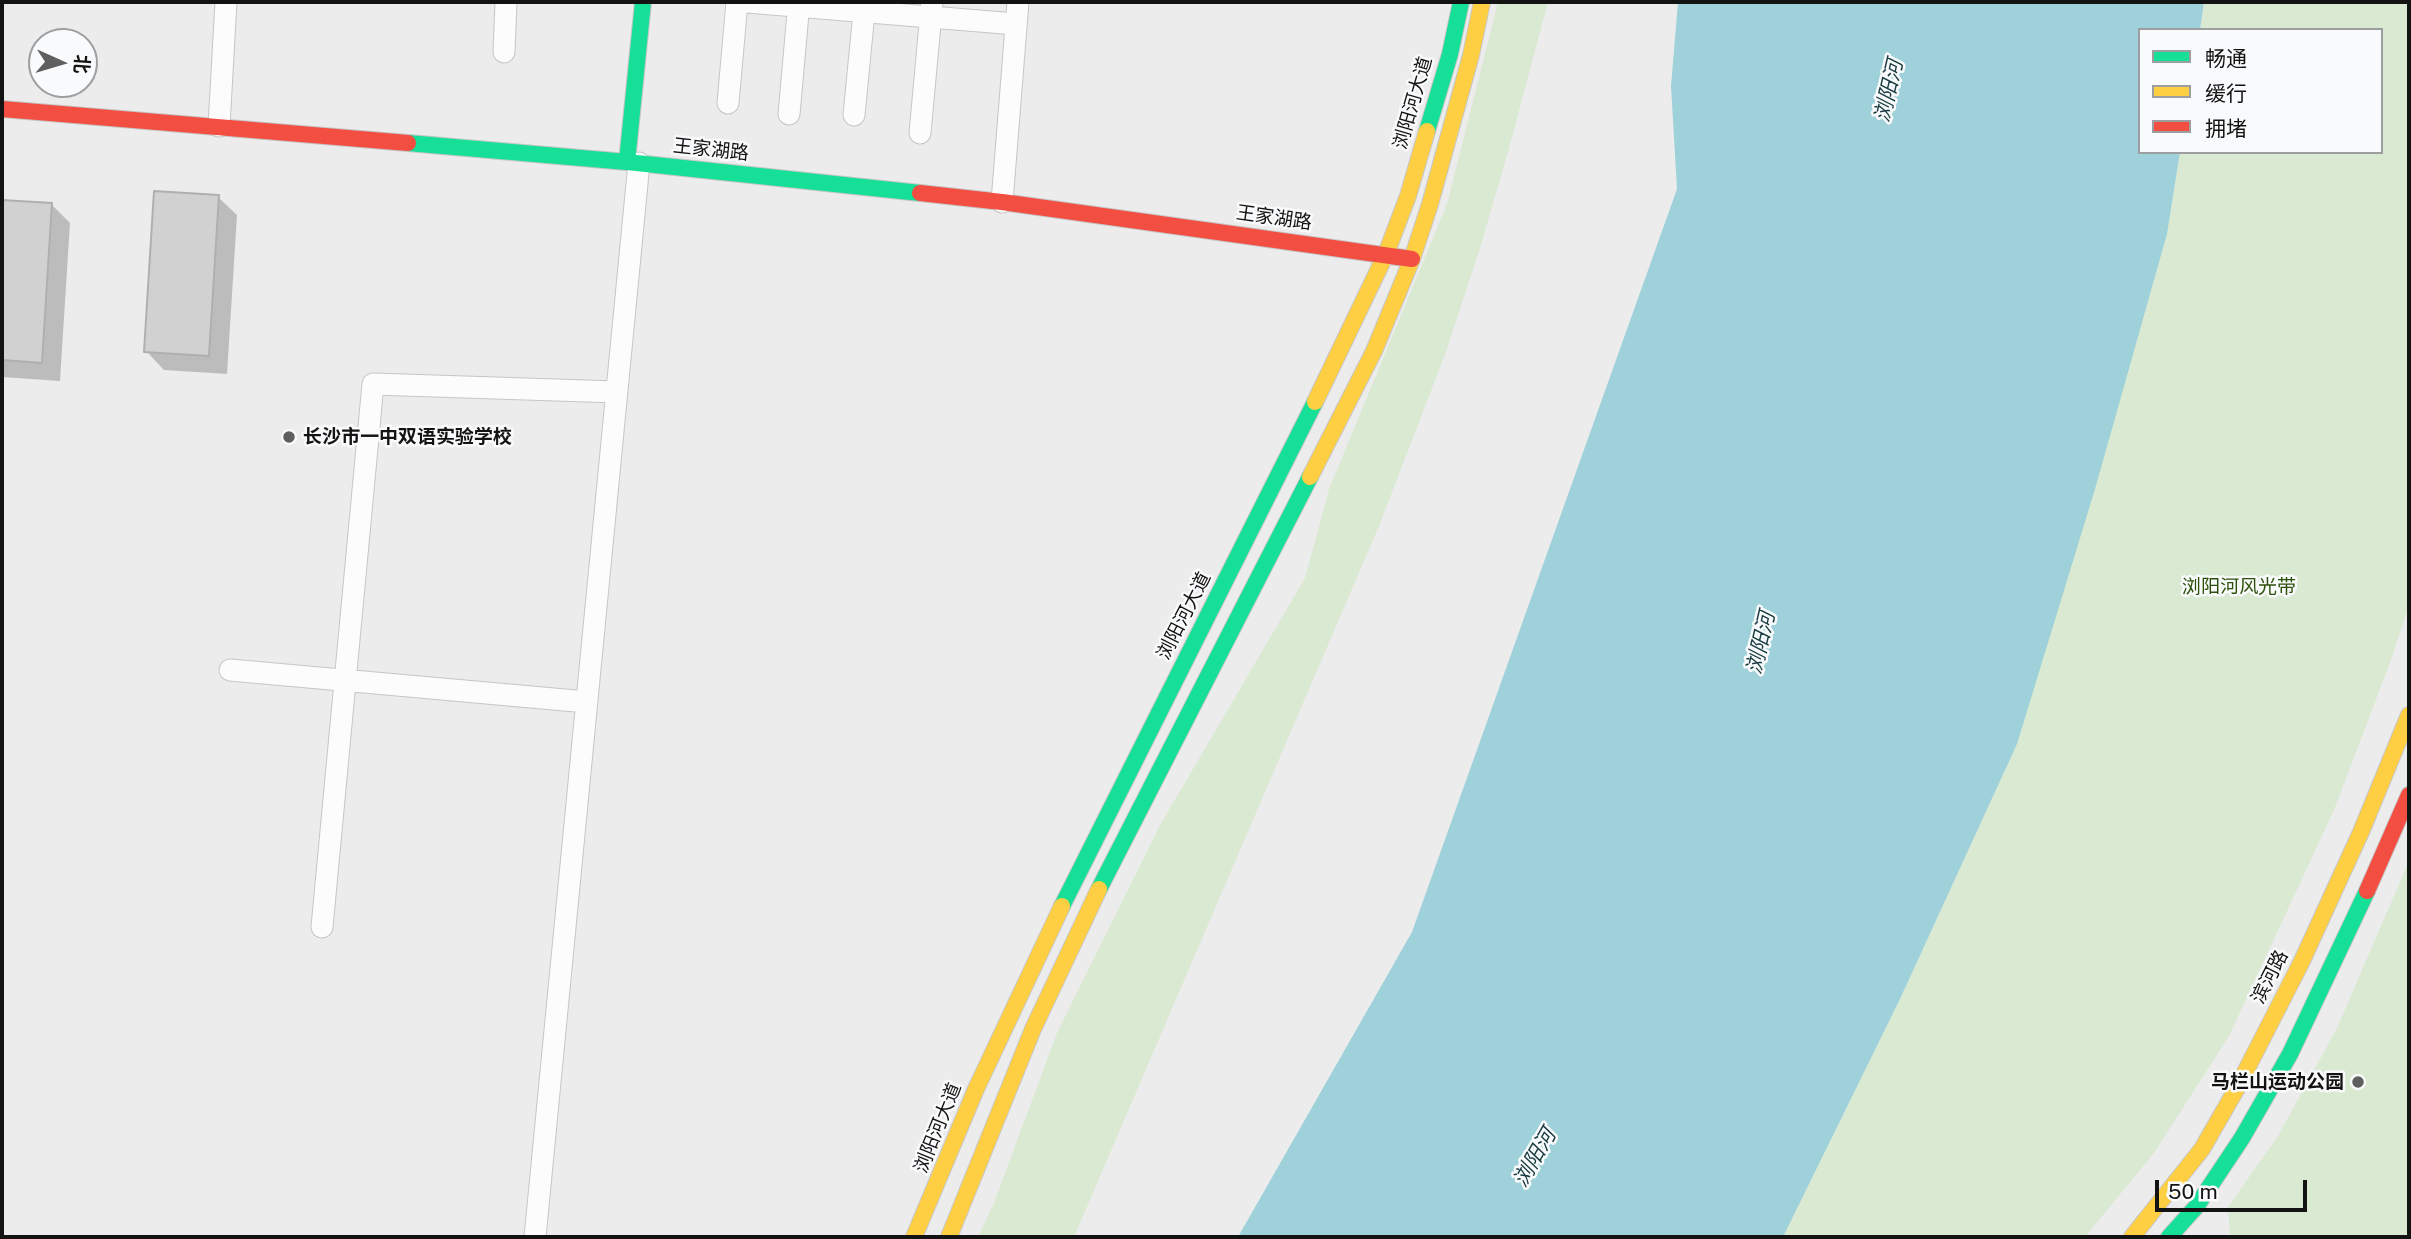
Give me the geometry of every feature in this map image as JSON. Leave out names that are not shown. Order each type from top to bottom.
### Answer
[{"type":"main road","points":[[633,162],[643,2]]},
{"type":"main road","name":"浏阳河大道","points":[[915,1237],[976,1090],[1042,946],[1344,345],[1385,254],[1408,196],[1450,54],[1461,2]]},
{"type":"main road","points":[[949,1237],[1033,1029],[1092,904],[1374,351],[1412,259],[1430,204],[1482,2]]},
{"type":"main road","name":"王家湖路","points":[[2,109],[633,162],[1002,202],[1412,259]]},
{"type":"main road","name":"滨河路","points":[[2138,1235],[2202,1149],[2237,1088],[2301,963],[2345,868],[2409,715]]},
{"type":"main road","points":[[2169,1237],[2196,1208],[2242,1138],[2290,1054],[2348,935],[2409,795]]},
{"type":"street","points":[[219,126],[226,2]]},
{"type":"street","points":[[504,52],[506,2]]},
{"type":"street","points":[[728,103],[737,2]]},
{"type":"street","points":[[747,2],[932,10],[1016,24]]},
{"type":"street","points":[[1002,202],[1018,2]]},
{"type":"street","points":[[789,114],[799,5]]},
{"type":"street","points":[[854,115],[864,7]]},
{"type":"street","points":[[920,133],[932,10]]},
{"type":"street","points":[[535,1237],[617,392],[633,162]]},
{"type":"street","points":[[322,927],[373,384],[617,392]]},
{"type":"street","points":[[230,670],[587,702]]},
{"type":"green space","points":[[1498,2],[1548,2],[1480,248],[1446,352],[1379,526],[1074,1237],[978,1237],[994,1203],[1057,1033],[1159,827],[1305,578],[1329,489],[1447,204]]},
{"type":"green space","name":"浏阳河风光带","points":[[2204,2],[2409,2],[2409,605],[2391,660],[2334,810],[2229,1036],[2154,1153],[2085,1237],[1783,1237],[1900,999],[2017,744],[2167,234],[2180,154],[2383,154],[2383,28],[2200,28]]},
{"type":"green space","name":"马栏山运动公园","points":[[2409,861],[2409,1237],[2230,1237],[2228,1207],[2278,1136],[2337,1028]]},
{"type":"water","name":"浏阳河","points":[[1678,2],[2204,2],[2200,28],[2138,28],[2138,154],[2180,154],[2167,234],[2095,489],[2017,744],[1900,999],[1783,1237],[1238,1237],[1412,932],[1677,189],[1671,86]]},
{"type":"building","points":[[154,191],[219,195],[209,356],[144,352]]},
{"type":"building","points":[[2,200],[52,203],[42,363],[2,360]]},
{"type":"traffic: fast","points":[[627,162],[643,2]]},
{"type":"traffic: fast","points":[[1427,131],[1450,54],[1461,2]]},
{"type":"traffic: fast","points":[[408,143],[627,162],[920,193]]},
{"type":"traffic: fast","points":[[1062,906],[1315,402]]},
{"type":"traffic: fast","points":[[1099,889],[1310,477]]},
{"type":"traffic: fast","points":[[2169,1237],[2196,1207],[2242,1138],[2290,1054],[2367,891]]},
{"type":"traffic: slow","points":[[1310,477],[1374,351],[1412,259],[1471,55],[1482,2]]},
{"type":"traffic: slow","points":[[1315,402],[1386,254],[1408,196],[1427,131]]},
{"type":"traffic: slow","points":[[2132,1237],[2202,1149],[2237,1088],[2301,963],[2361,832],[2409,715]]},
{"type":"traffic: slow","points":[[949,1237],[1033,1029],[1099,889]]},
{"type":"traffic: slow","points":[[914,1237],[976,1089],[1062,906]]},
{"type":"traffic: jam","points":[[2,109],[408,143]]},
{"type":"traffic: jam","points":[[920,193],[1412,259]]},
{"type":"traffic: jam","points":[[2367,891],[2409,795]]},
{"type":"place","name":"长沙市一中双语实验学校","points":[[289,437]]},
{"type":"place","name":"马栏山运动公园","points":[[2358,1082]]}]
